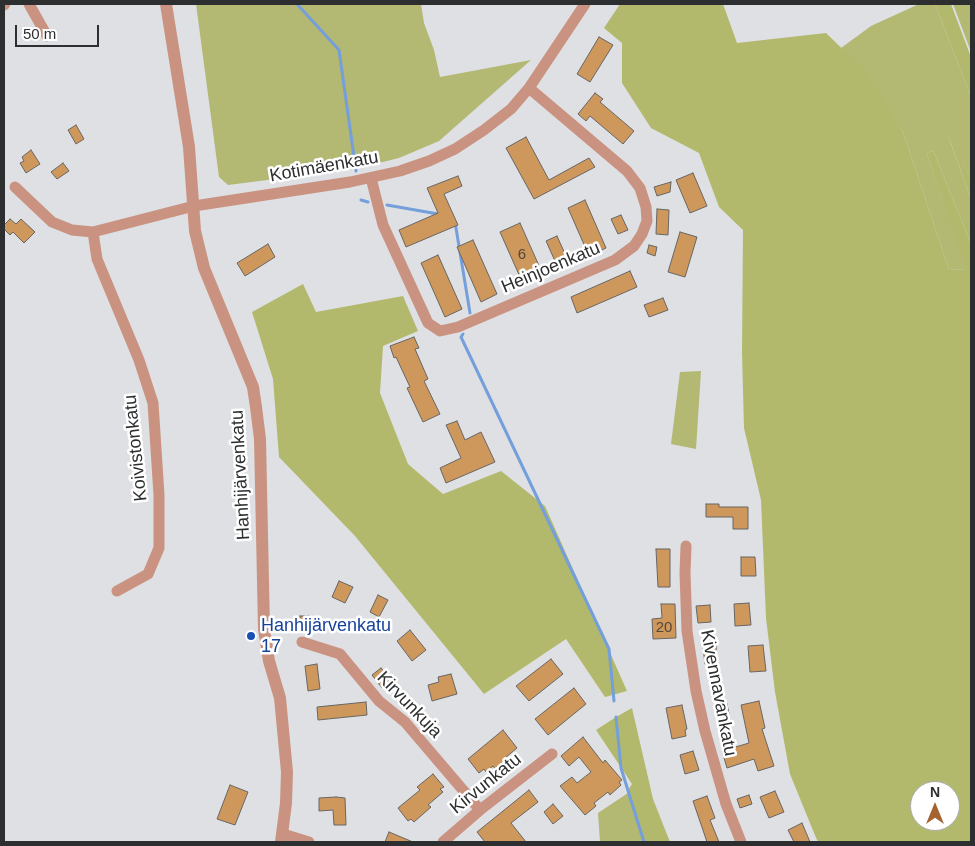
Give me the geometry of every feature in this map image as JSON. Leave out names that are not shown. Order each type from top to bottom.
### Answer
[{"type":"street","points":[[29,4],[47,36]]},
{"type":"street","name":"Hanhijärvenkatu","points":[[166,4],[189,147],[195,231],[204,268],[253,387],[256,408],[260,439],[264,629],[269,661],[280,698],[287,772],[282,838]]},
{"type":"street","name":"Kotimäenkatu","points":[[15,188],[52,222],[72,230],[93,232],[194,206],[371,178],[429,162],[455,149],[511,109],[529,88],[585,4]]},
{"type":"street","name":"Heinjoenkatu","points":[[371,178],[383,225],[391,243],[428,323],[440,331],[458,327],[615,260],[634,246],[642,234],[647,221],[646,207],[640,188],[627,172],[529,88]]},
{"type":"street","name":"Koivistonkatu","points":[[93,232],[96,259],[139,360],[153,403],[159,495],[159,548],[148,574],[117,592]]},
{"type":"street","name":"Kivennavankatu","points":[[686,546],[685,573],[688,631],[696,691],[705,731],[726,804],[740,842]]},
{"type":"street","name":"Kirvunkuja","points":[[302,642],[340,654],[379,701],[405,722],[480,810]]},
{"type":"street","name":"Kirvunkatu","points":[[442,842],[552,754]]},
{"type":"street","points":[[282,838],[309,842]]},
{"type":"green space","points":[[196,4],[421,4],[424,23],[434,50],[440,77],[531,60],[439,141],[399,158],[354,169],[228,185],[219,177]]},
{"type":"green space","points":[[620,4],[723,4],[737,43],[826,33],[864,70],[903,132],[949,270],[966,269],[927,154],[933,150],[971,244],[971,842],[818,842],[790,774],[775,692],[766,618],[761,500],[744,428],[742,352],[743,230],[719,207],[699,153],[651,128],[622,83],[622,43],[604,28]]},
{"type":"green space","points":[[919,4],[935,4],[971,97],[971,180],[948,135],[971,199],[971,244],[933,150],[927,154],[967,269],[949,270],[903,132],[841,48],[871,26]]},
{"type":"green space","points":[[935,4],[951,4],[971,57],[971,97]]},
{"type":"green space","points":[[953,4],[971,4],[971,52]]},
{"type":"green space","points":[[946,129],[971,180],[971,199]]},
{"type":"green space","points":[[303,284],[316,312],[403,296],[418,331],[383,346],[380,393],[408,464],[443,494],[501,471],[545,506],[627,691],[605,697],[566,639],[484,694],[355,536],[279,457],[273,379],[252,312]]},
{"type":"green space","points":[[701,371],[696,449],[671,444],[680,372]]},
{"type":"green space","points":[[632,708],[653,799],[670,842],[644,842],[628,790],[632,784],[596,730]]},
{"type":"green space","points":[[628,793],[644,842],[600,842],[598,813]]},
{"type":"building","points":[[599,37],[613,45],[590,82],[577,74]]},
{"type":"building","points":[[595,93],[603,99],[600,102],[634,131],[623,144],[590,116],[586,121],[578,114]]},
{"type":"building","points":[[76,125],[84,139],[76,144],[68,130]]},
{"type":"building","points":[[526,137],[549,180],[589,158],[595,167],[534,199],[506,148]]},
{"type":"building","points":[[31,150],[40,164],[26,173],[20,163],[24,161],[22,157]]},
{"type":"building","points":[[63,163],[69,171],[57,179],[51,172]]},
{"type":"building","points":[[693,173],[707,206],[690,213],[676,180]]},
{"type":"building","points":[[458,176],[462,186],[444,194],[458,225],[406,247],[399,230],[438,213],[427,188]]},
{"type":"building","points":[[671,182],[670,192],[657,196],[654,187]]},
{"type":"building","points":[[585,200],[606,248],[589,256],[568,208]]},
{"type":"building","points":[[657,209],[669,210],[668,235],[656,234]]},
{"type":"building","points":[[621,215],[628,230],[618,234],[611,219]]},
{"type":"building","points":[[10,219],[16,224],[21,219],[35,232],[24,243],[13,232],[10,235],[4,229],[4,225]]},
{"type":"building","points":[[520,223],[544,277],[524,286],[500,232]]},
{"type":"building","points":[[680,232],[697,237],[685,277],[668,272]]},
{"type":"building","points":[[557,236],[570,265],[559,270],[546,241]]},
{"type":"building","points":[[473,240],[497,294],[481,302],[457,247]]},
{"type":"building","points":[[268,244],[275,257],[245,276],[237,263]]},
{"type":"building","points":[[649,245],[657,247],[655,256],[647,253]]},
{"type":"building","points":[[438,255],[462,309],[445,317],[421,263]]},
{"type":"building","points":[[630,271],[637,287],[577,313],[571,297]]},
{"type":"building","points":[[663,298],[668,310],[649,317],[644,305]]},
{"type":"building","points":[[414,337],[419,348],[415,349],[428,379],[424,381],[440,414],[423,422],[407,388],[410,387],[396,357],[394,358],[390,346]]},
{"type":"building","points":[[457,421],[465,440],[481,432],[495,462],[446,483],[440,468],[461,458],[446,425]]},
{"type":"building","points":[[706,504],[719,504],[719,507],[748,507],[748,529],[733,529],[733,517],[706,517]]},
{"type":"building","points":[[656,549],[670,549],[670,587],[658,587]]},
{"type":"building","points":[[741,557],[755,557],[756,576],[741,576]]},
{"type":"building","points":[[339,581],[353,587],[345,603],[332,597]]},
{"type":"building","points":[[378,595],[388,600],[379,617],[370,612]]},
{"type":"building","points":[[749,603],[751,625],[735,626],[734,604]]},
{"type":"building","points":[[661,604],[675,604],[676,638],[653,639],[652,619],[662,618]]},
{"type":"building","points":[[710,605],[711,622],[698,623],[696,606]]},
{"type":"building","points":[[300,616],[310,616],[311,631],[300,632]]},
{"type":"building","points":[[410,630],[426,650],[412,661],[397,641]]},
{"type":"building","points":[[763,645],[766,671],[750,672],[748,646]]},
{"type":"building","points":[[716,646],[717,663],[705,664],[703,647]]},
{"type":"building","points":[[551,659],[563,674],[529,701],[516,686]]},
{"type":"building","points":[[317,664],[320,689],[308,691],[305,666]]},
{"type":"building","points":[[381,668],[391,680],[382,688],[372,675]]},
{"type":"building","points":[[451,674],[457,694],[432,701],[428,685],[439,682],[438,677]]},
{"type":"building","points":[[574,688],[586,704],[548,735],[535,719]]},
{"type":"building","points":[[759,701],[765,728],[762,729],[774,766],[758,771],[754,759],[727,768],[722,751],[749,743],[741,705]]},
{"type":"building","points":[[366,702],[367,715],[318,720],[317,707]]},
{"type":"building","points":[[727,704],[729,714],[717,717],[714,706]]},
{"type":"building","points":[[682,705],[687,729],[685,730],[686,736],[672,739],[666,708]]},
{"type":"building","points":[[503,730],[517,748],[505,758],[512,766],[500,776],[493,766],[486,772],[484,769],[479,773],[468,759]]},
{"type":"building","points":[[583,737],[603,763],[605,760],[622,780],[619,782],[621,785],[610,795],[608,792],[594,803],[596,806],[585,815],[560,786],[572,777],[577,783],[591,772],[579,757],[569,766],[561,756]]},
{"type":"building","points":[[693,751],[699,770],[685,774],[680,755]]},
{"type":"building","points":[[433,774],[444,787],[440,789],[443,792],[428,805],[431,807],[414,822],[411,819],[408,821],[398,808],[420,790],[417,787]]},
{"type":"building","points":[[230,785],[248,792],[235,825],[217,819]]},
{"type":"building","points":[[529,790],[538,802],[511,823],[526,842],[485,842],[477,832]]},
{"type":"building","points":[[775,791],[784,812],[769,818],[760,797]]},
{"type":"building","points":[[749,795],[752,804],[740,808],[737,799]]},
{"type":"building","points":[[707,796],[715,818],[710,820],[719,842],[707,842],[693,801]]},
{"type":"building","points":[[319,798],[345,798],[346,825],[334,825],[333,810],[319,811]]},
{"type":"building","points":[[553,804],[563,816],[553,824],[544,812]]},
{"type":"building","points":[[802,823],[810,842],[794,842],[788,830]]},
{"type":"building","points":[[389,832],[413,842],[385,842]]},
{"type":"waterway","points":[[297,4],[339,50],[356,171]]},
{"type":"waterway","points":[[361,200],[368,202]]},
{"type":"waterway","points":[[387,205],[438,214]]},
{"type":"waterway","points":[[455,222],[470,313]]},
{"type":"waterway","points":[[463,334],[461,337],[609,649],[614,701]]},
{"type":"waterway","points":[[616,717],[621,768],[644,842]]},
{"type":"place","name":"Hanhijärvenkatu 17","points":[[251,636]]}]
